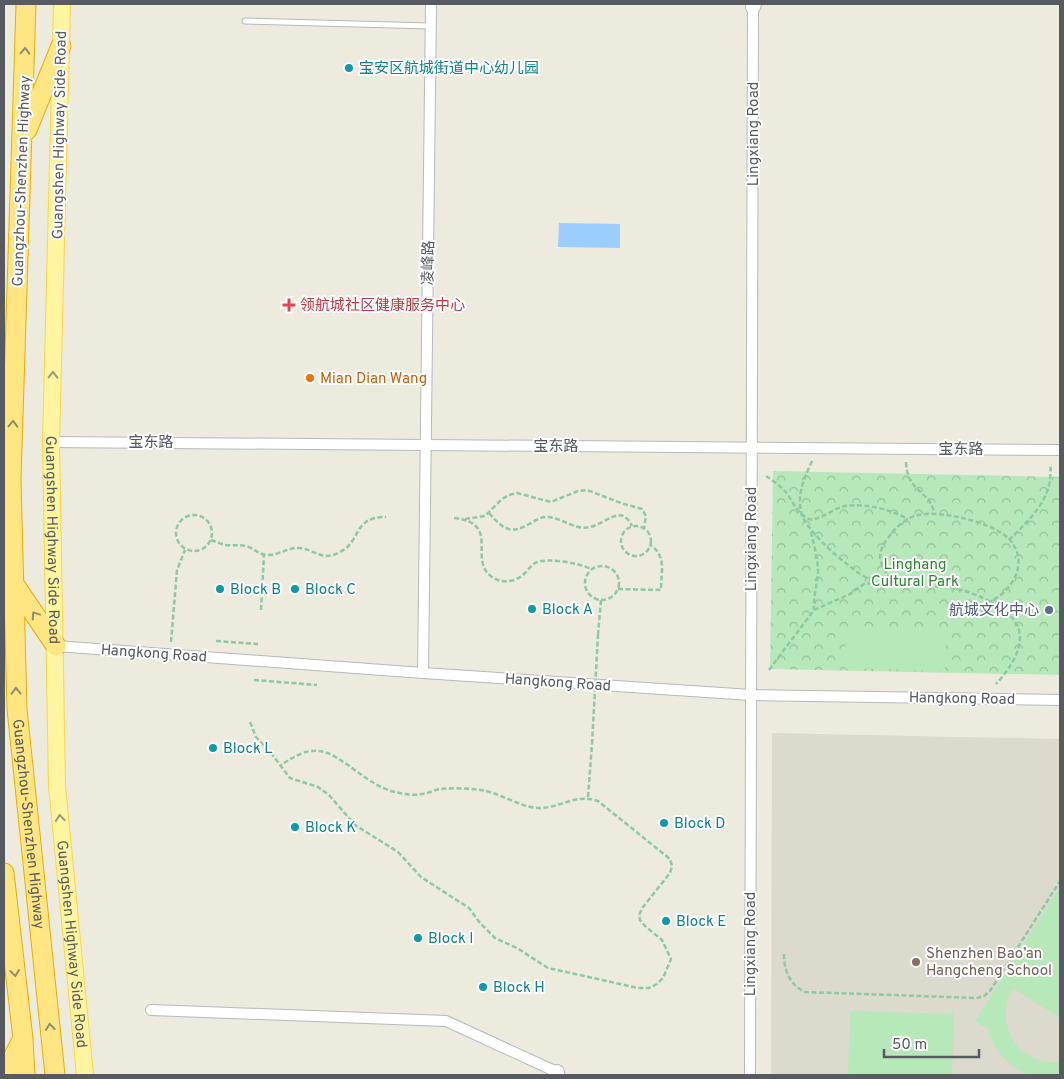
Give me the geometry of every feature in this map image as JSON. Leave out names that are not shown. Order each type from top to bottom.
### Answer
[{"type":"highway","name":"Guangzhou-Shenzhen Highway","points":[[26,4],[11,479],[17,710],[54,1075]]},
{"type":"highway","points":[[22,140],[61,46]]},
{"type":"highway","points":[[14,584],[56,646]]},
{"type":"highway","name":"Guangzhou-Shenzhen Highway","points":[[4,873],[23,1039],[25,1075]]},
{"type":"highway","points":[[4,1075],[23,1039]]},
{"type":"main road","name":"Guangshen Highway Side Road","points":[[62,4],[51,442],[57,786],[85,1075]]},
{"type":"street","name":"凌峰路","points":[[423,673],[431,4]]},
{"type":"street","name":"Lingxiang Road","points":[[750,1075],[753,5]]},
{"type":"street","name":"宝东路","points":[[51,442],[1060,450]]},
{"type":"street","name":"Hangkong Road","points":[[56,646],[751,695],[1060,700]]},
{"type":"street","points":[[151,1010],[446,1021],[556,1074]]},
{"type":"lane","points":[[245,21],[431,26]]},
{"type":"path","points":[[801,514],[802,486],[812,461]]},
{"type":"path","points":[[906,462],[909,478],[914,487],[930,501],[934,514]]},
{"type":"path","points":[[1009,540],[1041,504],[1050,484],[1051,464]]},
{"type":"path","points":[[766,476],[784,490],[801,514],[810,531],[818,564],[814,610]]},
{"type":"path","points":[[454,518],[465,519],[485,516],[502,499],[509,495],[523,494],[551,502],[578,491],[587,490],[642,509],[646,516],[644,528]]},
{"type":"path","points":[[801,514],[815,520],[844,506],[864,506],[881,508],[908,519]]},
{"type":"path","points":[[490,513],[503,527],[512,530],[523,528],[536,519],[544,517],[562,520],[582,528],[598,524],[615,516],[621,516],[626,517],[632,526]]},
{"type":"path","points":[[897,585],[883,567],[880,551],[897,527],[908,519],[917,515],[934,514],[983,524],[1000,532],[1009,540],[1014,548],[1018,568],[1014,580],[1004,593],[989,602]]},
{"type":"path","points":[[188,516],[200,516],[212,528],[211,540],[203,549],[198,551],[185,550],[177,541],[178,523],[188,516]]},
{"type":"path","points":[[211,540],[223,544],[242,545],[264,555],[299,548],[319,556],[329,556],[340,553],[348,546],[358,530],[369,519],[386,517]]},
{"type":"path","points":[[465,519],[479,530],[483,540],[481,557],[483,565],[493,578],[500,581],[516,580],[534,564],[541,561],[578,563],[591,569]]},
{"type":"path","points":[[632,526],[644,528],[650,536],[650,545],[645,553],[640,555],[626,552],[622,543],[626,530],[632,526]]},
{"type":"path","points":[[810,531],[843,561],[877,583]]},
{"type":"path","points":[[618,589],[661,590],[662,556],[650,545]]},
{"type":"path","points":[[171,642],[177,570],[185,550]]},
{"type":"path","points":[[261,610],[264,555]]},
{"type":"path","points":[[602,565],[612,569],[619,578],[618,589],[612,598],[595,599],[586,591],[584,579],[591,569],[602,565]]},
{"type":"path","points":[[769,670],[814,610],[850,594],[864,584],[935,586],[959,590],[989,602],[1000,607],[1011,617],[1019,630],[1015,658],[1009,670],[996,684]]},
{"type":"path","points":[[588,797],[601,600]]},
{"type":"path","points":[[216,642],[258,644]]},
{"type":"path","points":[[254,680],[317,685]]},
{"type":"path","points":[[250,722],[256,737],[290,778],[318,787],[329,795],[355,825],[398,852],[422,877],[469,908],[495,938],[517,948],[548,968],[608,980],[626,986],[649,988],[664,978],[671,959],[662,940],[645,926],[640,920],[639,915],[643,907],[670,873],[672,866],[670,859],[598,800],[588,797],[579,798],[538,808],[481,790],[447,789],[421,795],[405,794],[381,788],[329,754],[319,751],[294,756],[281,765]]},
{"type":"path","points":[[784,954],[784,964],[788,976],[796,986],[805,992],[977,998],[984,996],[990,991],[1060,881]]},
{"type":"shaded area","name":"Shenzhen Bao’an Hangcheng School","points":[[772,733],[1060,739],[1060,1075],[771,1075]]},
{"type":"green space","name":"Linghang Cultural Park","points":[[773,471],[1060,477],[1060,675],[770,669]]},
{"type":"green space","points":[[846,627],[946,630],[945,671],[845,668]]},
{"type":"green space","points":[[1060,887],[1060,1018],[1013,988],[1006,1007],[1008,1027],[1017,1045],[1033,1058],[1043,1061],[1060,1062],[1060,1075],[1033,1076],[1022,1072],[1008,1062],[993,1042],[988,1026],[986,1028],[975,1021]]},
{"type":"green space","points":[[850,1011],[954,1014],[952,1075],[848,1075]]},
{"type":"water","points":[[559,223],[620,224],[620,248],[558,247]]},
{"type":"place","name":"宝安区航城街道中心幼儿园","points":[[349,68]]},
{"type":"place","name":"领航城社区健康服务中心","points":[[289,305]]},
{"type":"place","name":"Mian Dian Wang","points":[[310,378]]},
{"type":"place","name":"Block B","points":[[220,589]]},
{"type":"place","name":"Block C","points":[[295,589]]},
{"type":"place","name":"Block A","points":[[532,609]]},
{"type":"place","name":"航城文化中心","points":[[1049,610]]},
{"type":"place","name":"Block L","points":[[213,748]]},
{"type":"place","name":"Block D","points":[[664,823]]},
{"type":"place","name":"Block K","points":[[295,827]]},
{"type":"place","name":"Block E","points":[[666,921]]},
{"type":"place","name":"Block I","points":[[418,938]]},
{"type":"place","name":"Shenzhen Bao’an Hangcheng School","points":[[916,962]]},
{"type":"place","name":"Block H","points":[[483,987]]}]
